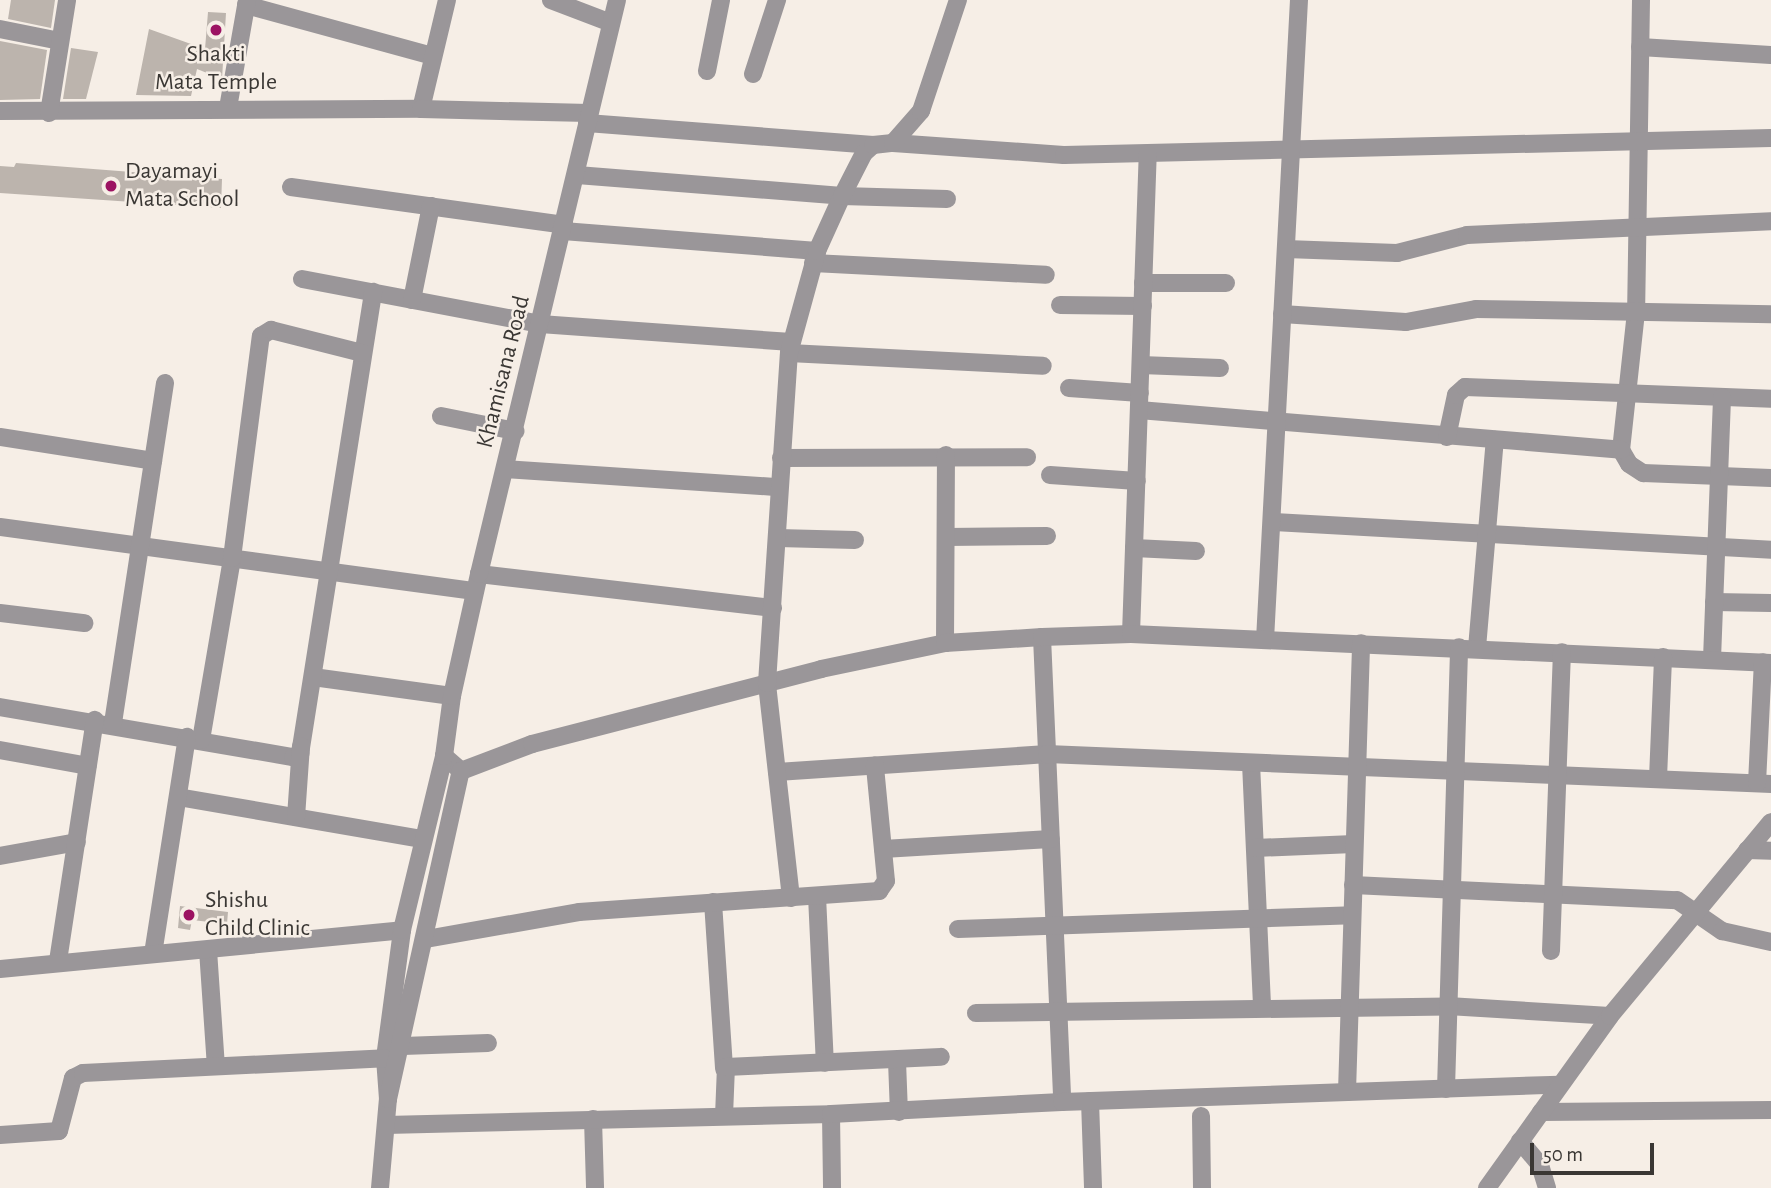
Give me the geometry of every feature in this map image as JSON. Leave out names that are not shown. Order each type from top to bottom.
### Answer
[{"type":"street","points":[[49,113],[67,0]]},
{"type":"street","points":[[421,109],[447,0]]},
{"type":"street","points":[[551,0],[611,23]]},
{"type":"street","name":"Khamisana Road","points":[[388,1098],[385,1058],[402,929],[444,756],[452,696],[477,582],[617,0]]},
{"type":"street","points":[[707,71],[721,0]]},
{"type":"street","points":[[753,74],[777,0]]},
{"type":"street","points":[[893,143],[928,98],[958,0]]},
{"type":"street","points":[[1265,640],[1274,522],[1299,0]]},
{"type":"street","points":[[1641,0],[1636,312],[1625,393],[1621,450],[1629,464],[1643,473],[1771,478]]},
{"type":"street","points":[[228,108],[246,3],[432,56]]},
{"type":"street","points":[[0,29],[60,41]]},
{"type":"street","points":[[1640,47],[1771,55]]},
{"type":"street","points":[[0,111],[49,113],[228,108],[421,109],[588,118],[873,145],[893,143],[1040,155],[1640,138],[1771,138]]},
{"type":"street","points":[[791,898],[767,683],[778,538],[778,487],[790,347],[815,257],[864,153],[873,145]]},
{"type":"street","points":[[1131,634],[1148,154]]},
{"type":"street","points":[[577,175],[842,196],[947,199]]},
{"type":"street","points":[[291,187],[564,228],[815,257],[1046,275]]},
{"type":"street","points":[[412,300],[430,206]]},
{"type":"street","points":[[1286,249],[1397,253],[1467,234],[1771,221]]},
{"type":"street","points":[[302,279],[540,324],[790,347],[1043,366]]},
{"type":"street","points":[[1143,283],[1226,284]]},
{"type":"street","points":[[0,707],[113,723],[293,757],[300,754],[373,292]]},
{"type":"street","points":[[1060,305],[1143,306]]},
{"type":"street","points":[[1282,314],[1406,322],[1476,309],[1771,314]]},
{"type":"street","points":[[153,954],[178,797],[194,738],[232,558],[263,332],[271,330],[362,353]]},
{"type":"street","points":[[1141,365],[1220,368]]},
{"type":"street","points":[[113,723],[165,383]]},
{"type":"street","points":[[1447,437],[1456,395],[1465,387],[1771,399]]},
{"type":"street","points":[[1069,388],[1139,401],[1279,419],[1447,437],[1621,450]]},
{"type":"street","points":[[1712,659],[1722,397]]},
{"type":"street","points":[[441,416],[515,430]]},
{"type":"street","points":[[0,437],[153,461]]},
{"type":"street","points":[[1477,648],[1495,440]]},
{"type":"street","points":[[782,458],[946,455],[1027,457]]},
{"type":"street","points":[[945,643],[946,455]]},
{"type":"street","points":[[505,469],[778,487]]},
{"type":"street","points":[[1050,475],[1137,481]]},
{"type":"street","points":[[1274,522],[1486,537],[1771,550]]},
{"type":"street","points":[[0,527],[331,571],[773,608]]},
{"type":"street","points":[[946,537],[1047,536]]},
{"type":"street","points":[[778,538],[855,540]]},
{"type":"street","points":[[1134,548],[1196,551]]},
{"type":"street","points":[[1714,602],[1771,603]]},
{"type":"street","points":[[0,613],[84,623]]},
{"type":"street","points":[[461,771],[532,744],[767,683],[945,643],[1131,634],[1767,662],[1764,784],[1557,772],[1047,754],[777,772]]},
{"type":"street","points":[[1042,637],[1062,1102]]},
{"type":"street","points":[[1347,1092],[1355,765],[1361,643]]},
{"type":"street","points":[[1446,1089],[1459,647]]},
{"type":"street","points":[[1551,951],[1562,652]]},
{"type":"street","points":[[1658,778],[1663,657]]},
{"type":"street","points":[[313,677],[452,696]]},
{"type":"street","points":[[58,961],[95,720]]},
{"type":"street","points":[[296,817],[301,746]]},
{"type":"street","points":[[0,750],[88,766]]},
{"type":"street","points":[[444,756],[461,771]]},
{"type":"street","points":[[1251,762],[1262,1008]]},
{"type":"street","points":[[426,939],[579,912],[883,889],[883,849],[875,766]]},
{"type":"street","points":[[380,1188],[388,1098],[403,1046],[461,771]]},
{"type":"street","points":[[178,797],[422,839]]},
{"type":"street","points":[[1487,1188],[1610,1016],[1771,822]]},
{"type":"street","points":[[883,849],[1051,839]]},
{"type":"street","points":[[0,856],[76,842]]},
{"type":"street","points":[[1255,848],[1354,844]]},
{"type":"street","points":[[1747,850],[1771,851]]},
{"type":"street","points":[[1353,885],[1553,892],[1678,900],[1737,937],[1771,942]]},
{"type":"street","points":[[817,896],[825,1063]]},
{"type":"street","points":[[713,902],[723,1069],[723,1116]]},
{"type":"street","points":[[958,929],[1352,915]]},
{"type":"street","points":[[0,970],[58,961],[208,950],[402,929]]},
{"type":"street","points":[[208,950],[216,1066]]},
{"type":"street","points":[[976,1013],[1448,1006],[1610,1016]]},
{"type":"street","points":[[403,1046],[488,1044]]},
{"type":"street","points":[[723,1069],[941,1057]]},
{"type":"street","points":[[0,1135],[59,1131],[76,1075],[385,1058]]},
{"type":"street","points":[[897,1061],[899,1112]]},
{"type":"street","points":[[386,1125],[899,1112],[1062,1102],[1560,1085]]},
{"type":"street","points":[[1090,1101],[1093,1188]]},
{"type":"street","points":[[1541,1112],[1771,1110]]},
{"type":"street","points":[[831,1114],[832,1188]]},
{"type":"street","points":[[1201,1116],[1202,1188]]},
{"type":"street","points":[[593,1119],[594,1188]]},
{"type":"street","points":[[1520,1141],[1539,1165],[1547,1188]]},
{"type":"building","points":[[11,0],[55,0],[51,28],[8,19]]},
{"type":"building","points":[[208,12],[226,13],[222,79],[197,69],[191,96],[136,95],[149,29],[205,49]]},
{"type":"building","points":[[0,41],[47,50],[40,99],[0,100]]},
{"type":"building","points":[[71,48],[98,52],[86,99],[63,99]]},
{"type":"building","name":"Dayamayi Mata School","points":[[16,163],[222,179],[221,208],[0,193],[0,166],[14,167]]},
{"type":"building","points":[[180,906],[228,912],[227,924],[192,920],[190,930],[178,928]]},
{"type":"place","name":"Shakti Mata Temple","points":[[216,30]]},
{"type":"place","name":"Dayamayi Mata School","points":[[111,186]]},
{"type":"place","name":"Shishu Child Clinic","points":[[189,915]]}]
